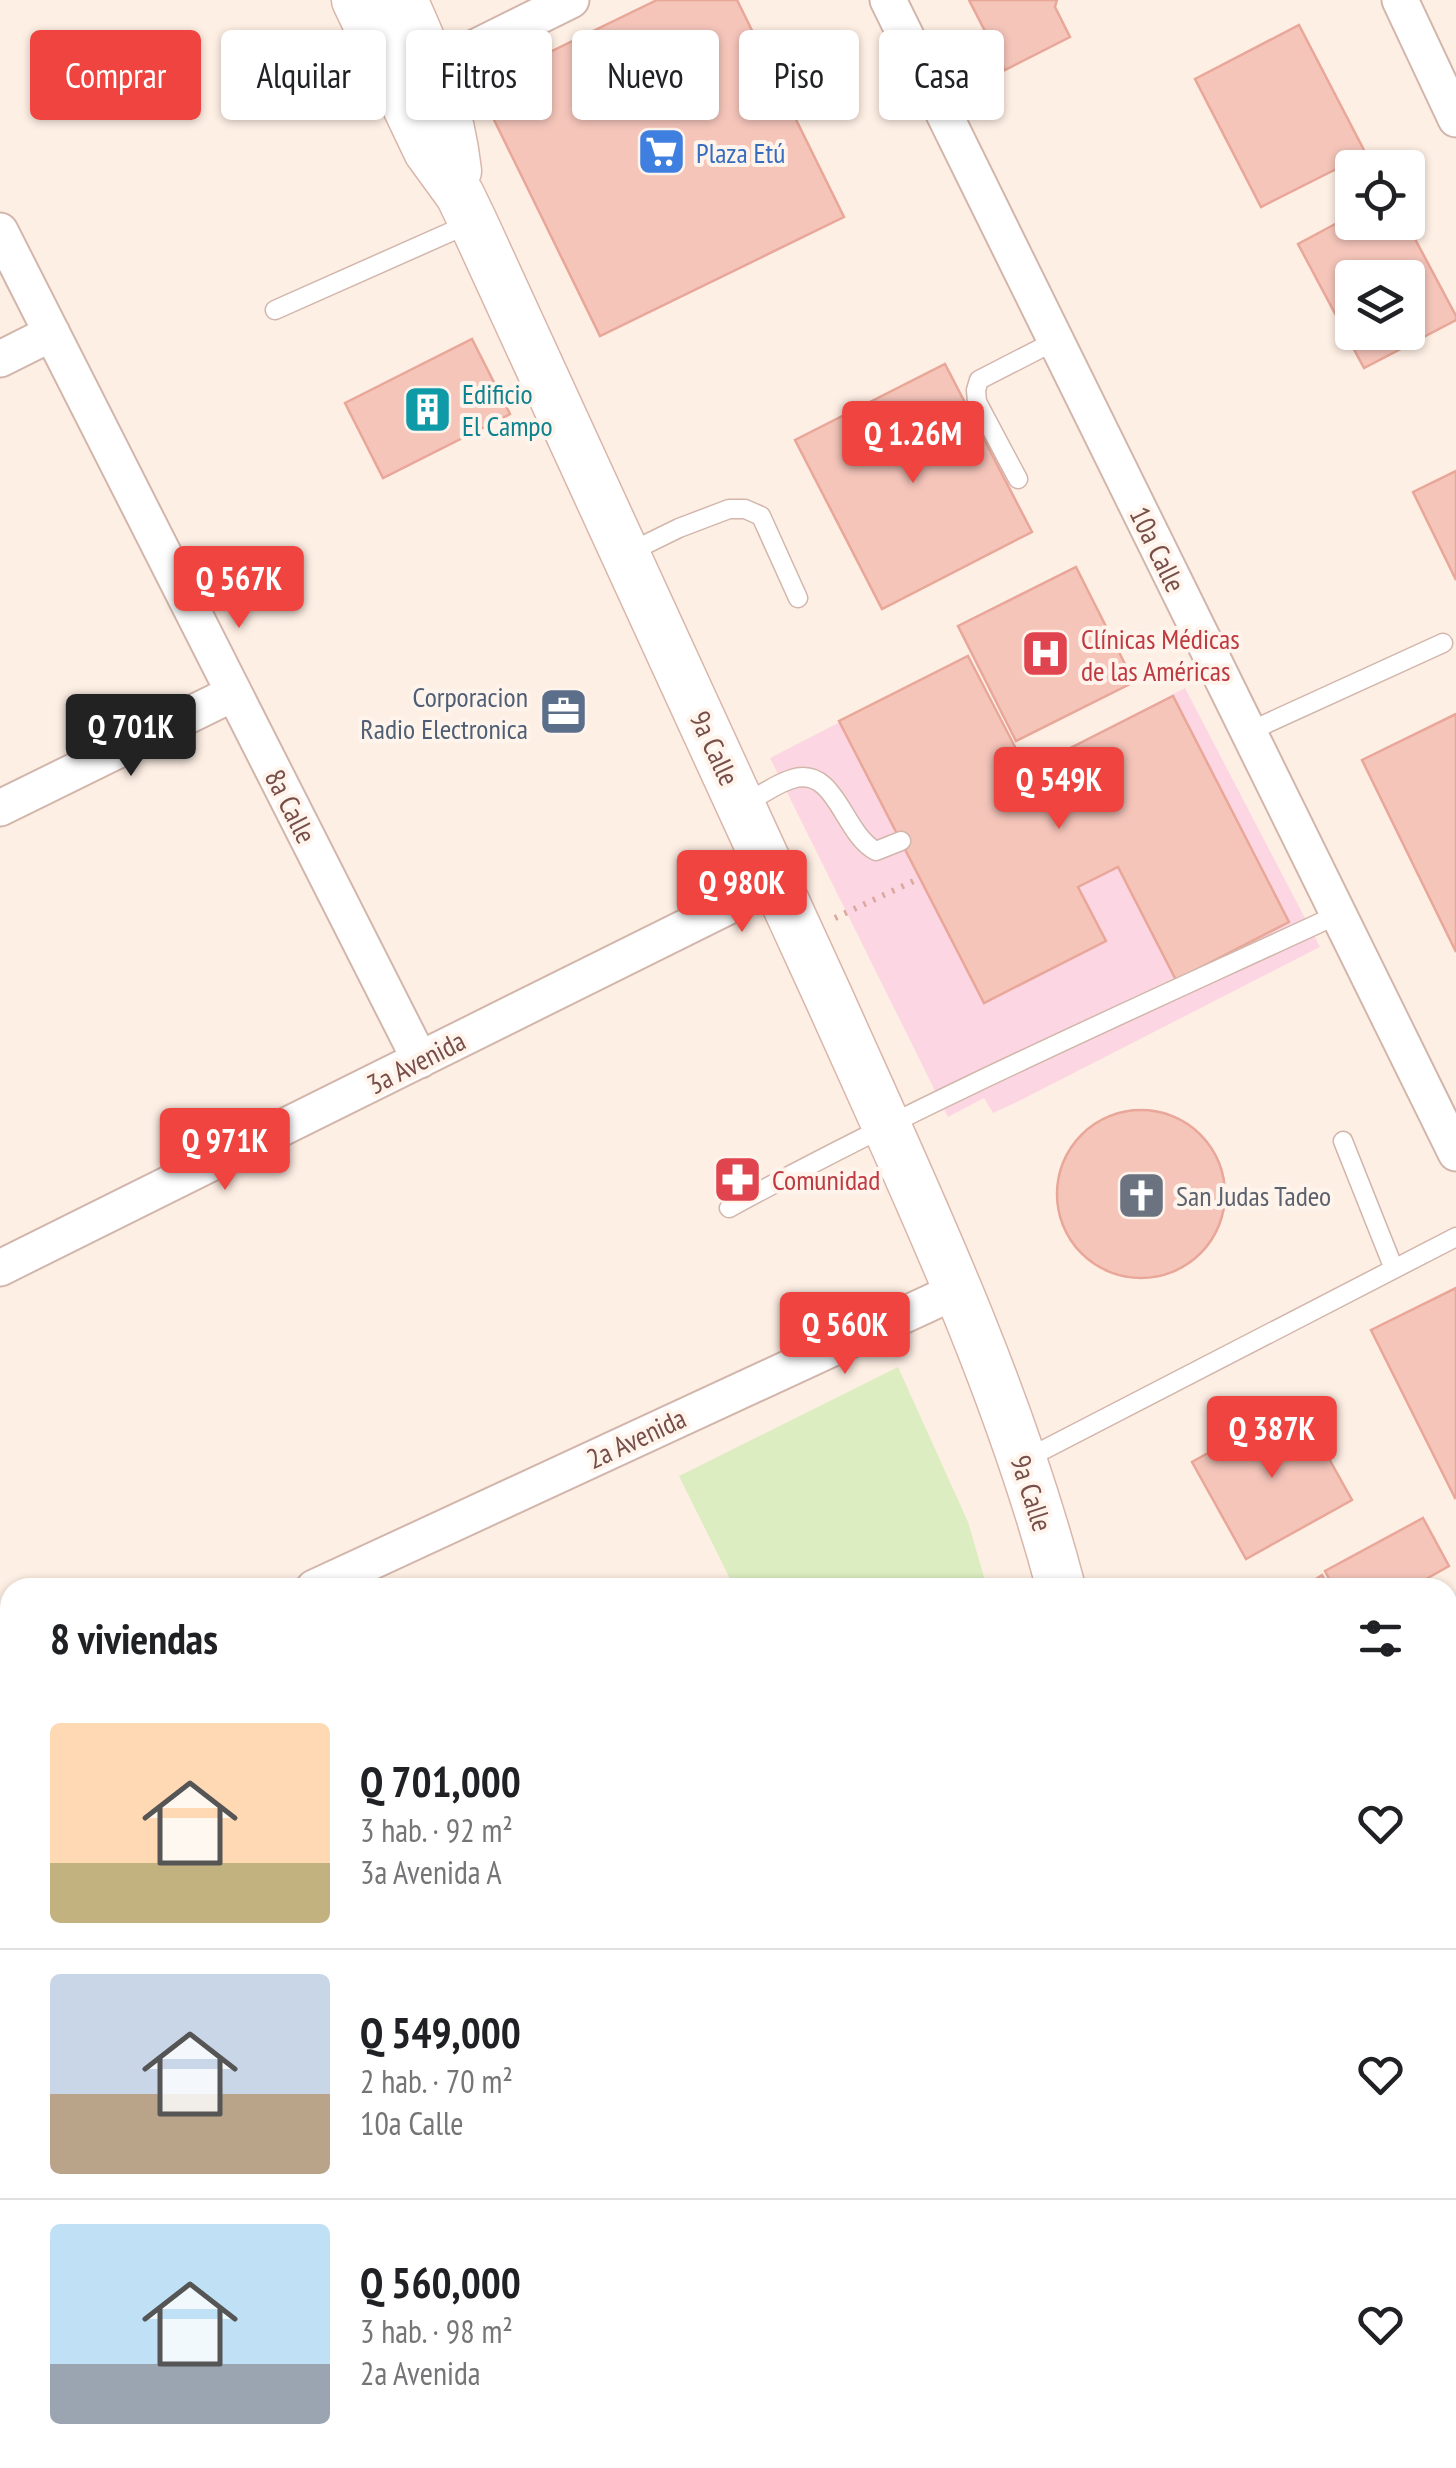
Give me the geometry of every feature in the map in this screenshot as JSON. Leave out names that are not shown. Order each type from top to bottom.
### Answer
[{"type":"street","name":"9a Calle","points":[[403,0],[417,30]]},
{"type":"street","points":[[511,30],[571,0]]},
{"type":"street","name":"10a Calle","points":[[888,0],[1456,1152]]},
{"type":"street","points":[[1400,0],[1456,118]]},
{"type":"street","name":"9a Calle","points":[[364,18],[428,151],[467,208],[886,1126],[958,1290],[1023,1460],[1058,1578]]},
{"type":"street","points":[[364,18],[406,56]]},
{"type":"street","name":"9a Calle","points":[[447,120],[467,208]]},
{"type":"street","name":"8a Calle","points":[[0,231],[420,1060]]},
{"type":"street","points":[[0,359],[52,333]]},
{"type":"street","points":[[0,808],[234,693]]},
{"type":"street","name":"3a Avenida","points":[[0,1268],[777,882]]},
{"type":"street","name":"2a Avenida","points":[[336,1578],[958,1290]]},
{"type":"lane","points":[[275,310],[467,208]]},
{"type":"lane","points":[[1018,479],[977,402],[976,390],[979,380],[1056,341]]},
{"type":"lane","points":[[626,554],[712,515],[744,509],[761,516],[798,598]]},
{"type":"lane","points":[[1248,732],[1443,642]]},
{"type":"lane","points":[[742,806],[793,778],[816,780],[830,790],[867,847],[876,851],[901,841]]},
{"type":"lane","points":[[729,1208],[828,1154],[983,1079],[1339,914]]},
{"type":"lane","points":[[1343,1141],[1394,1269]]},
{"type":"lane","points":[[1023,1460],[1456,1237]]},
{"type":"path","points":[[840,916],[920,878]]},
{"type":"shaded area","points":[[968,656],[1027,770],[1185,688],[1320,947],[993,1113],[984,1098],[948,1117],[770,758]]},
{"type":"green space","points":[[898,1367],[968,1522],[984,1578],[730,1578],[679,1476]]},
{"type":"building","name":"Plaza Etú","points":[[657,0],[737,0],[752,30],[739,30],[739,120],[796,120],[844,217],[600,336],[494,120],[552,120],[552,51],[572,41],[572,120],[719,120],[719,30],[595,30]]},
{"type":"building","points":[[969,0],[1057,0],[1055,7],[1070,37],[1005,70],[1004,30],[984,30]]},
{"type":"building","points":[[1299,25],[1364,150],[1335,150],[1335,170],[1261,207],[1195,79]]},
{"type":"building","points":[[1335,224],[1335,240],[1416,240],[1456,320],[1425,336],[1425,260],[1335,260],[1335,314],[1298,244]]},
{"type":"building","name":"Edificio El Campo","points":[[472,339],[510,414],[383,478],[345,403]]},
{"type":"building","points":[[1354,350],[1398,350],[1364,368]]},
{"type":"building","points":[[945,364],[1032,532],[882,609],[795,440]]},
{"type":"building","points":[[1456,471],[1456,580],[1413,492]]},
{"type":"building","name":"Clínicas Médicas de las Américas","points":[[1076,567],[1134,682],[1016,741],[958,626]]},
{"type":"building","points":[[968,656],[1027,770],[1173,696],[1289,922],[1176,980],[1118,867],[1078,887],[1106,941],[984,1003],[839,721]]},
{"type":"building","points":[[1456,714],[1456,952],[1362,760]]},
{"type":"building","name":"San Judas Tadeo","points":[[1141,1110],[1173,1116],[1200,1135],[1219,1162],[1225,1194],[1219,1226],[1200,1253],[1173,1272],[1141,1278],[1109,1272],[1082,1253],[1063,1226],[1057,1194],[1063,1162],[1082,1135],[1109,1116]]},
{"type":"building","points":[[1456,1288],[1456,1497],[1455,1498],[1371,1330]]},
{"type":"building","points":[[1298,1403],[1352,1500],[1246,1559],[1192,1462]]},
{"type":"building","points":[[1423,1518],[1449,1566],[1428,1578],[1329,1578],[1325,1571]]},
{"type":"place","name":"Plaza Etú","points":[[661,152]]},
{"type":"place","name":"Edificio El Campo","points":[[427,409]]},
{"type":"place","name":"Clínicas Médicas de las Américas","points":[[1046,654]]},
{"type":"place","name":"Corporacion Radio Electronica","points":[[563,712]]},
{"type":"place","name":"Comunidad","points":[[737,1179]]},
{"type":"place","name":"San Judas Tadeo","points":[[1141,1195]]}]
